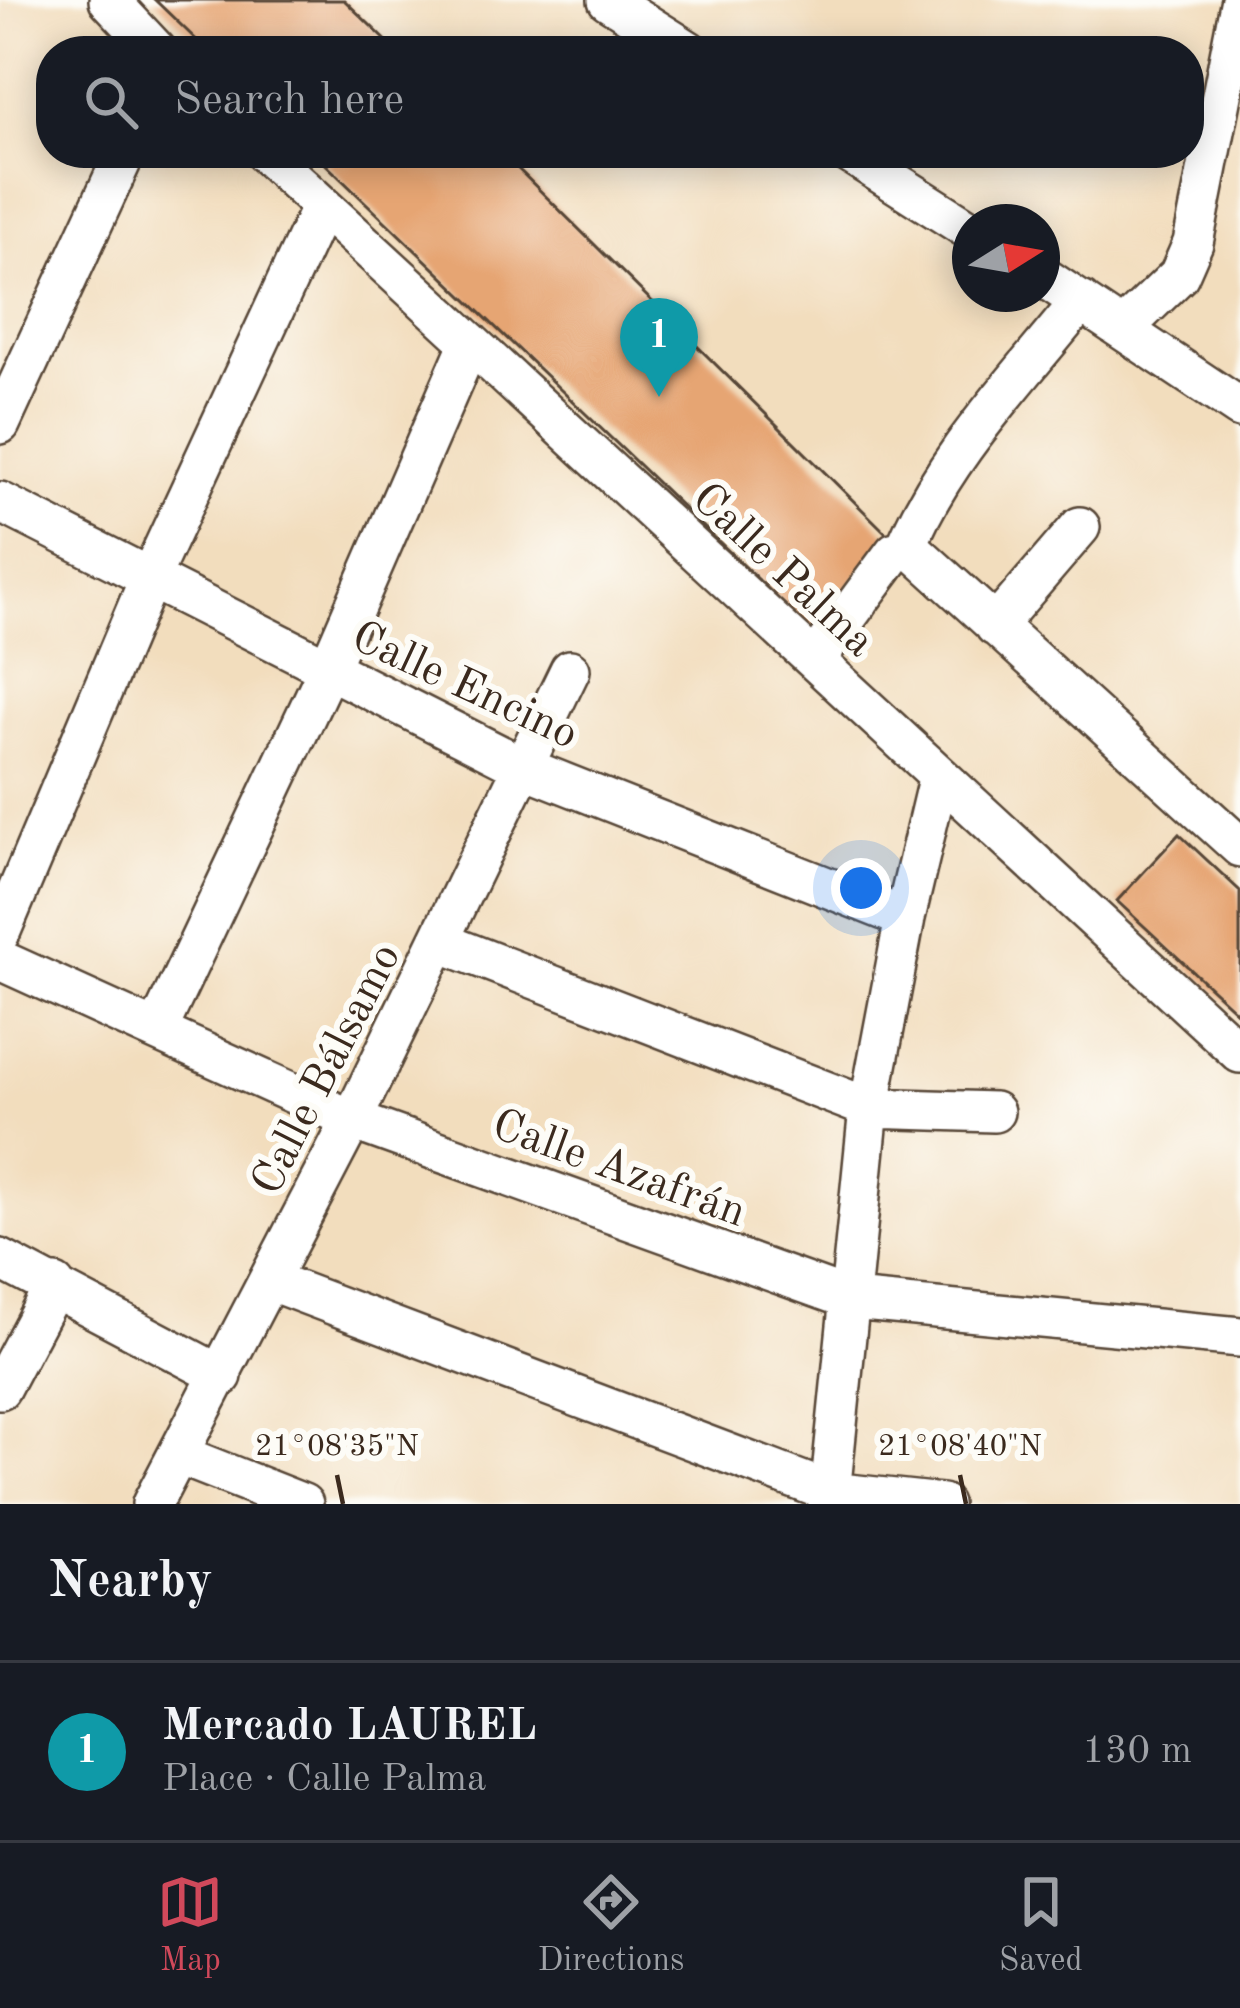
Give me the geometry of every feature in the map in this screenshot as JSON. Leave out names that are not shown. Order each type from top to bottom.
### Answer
[{"type":"street","points":[[109,0],[143,36]]},
{"type":"street","points":[[608,0],[664,36]]},
{"type":"street","points":[[1124,328],[1179,275],[1193,243],[1240,4]]},
{"type":"street","points":[[0,424],[117,168]]},
{"type":"street","name":"Calle Palma","points":[[281,168],[1240,1053]]},
{"type":"street","points":[[873,168],[952,219]]},
{"type":"street","points":[[0,933],[151,575],[322,206]]},
{"type":"street","points":[[1060,287],[1240,408]]},
{"type":"street","points":[[904,550],[920,511],[955,462],[1082,301]]},
{"type":"street","points":[[157,1031],[327,670],[470,341]]},
{"type":"street","name":"Calle Encino","points":[[0,502],[523,767],[905,918]]},
{"type":"street","points":[[995,626],[1080,527]]},
{"type":"street","points":[[815,660],[896,552],[915,552],[1240,847]]},
{"type":"street","name":"Calle Bálsamo","points":[[152,1504],[352,1120],[570,670]]},
{"type":"street","points":[[830,1498],[869,1108],[905,918],[939,775]]},
{"type":"street","points":[[440,942],[869,1108],[994,1112]]},
{"type":"street","name":"Calle Azafrán","points":[[0,960],[352,1120],[852,1300],[1240,1337]]},
{"type":"street","points":[[0,1258],[222,1376]]},
{"type":"street","points":[[271,1281],[830,1498],[942,1504]]},
{"type":"street","points":[[0,1389],[55,1286]]},
{"type":"street","points":[[179,1455],[302,1504]]},
{"type":"building","points":[[155,0],[344,0],[381,36],[192,36]]},
{"type":"building","points":[[330,168],[517,168],[890,537],[812,631]]},
{"type":"building","points":[[1179,834],[1240,891],[1240,1015],[1117,901]]},
{"type":"place","name":"Mercado LAUREL","points":[[659,397]]}]
